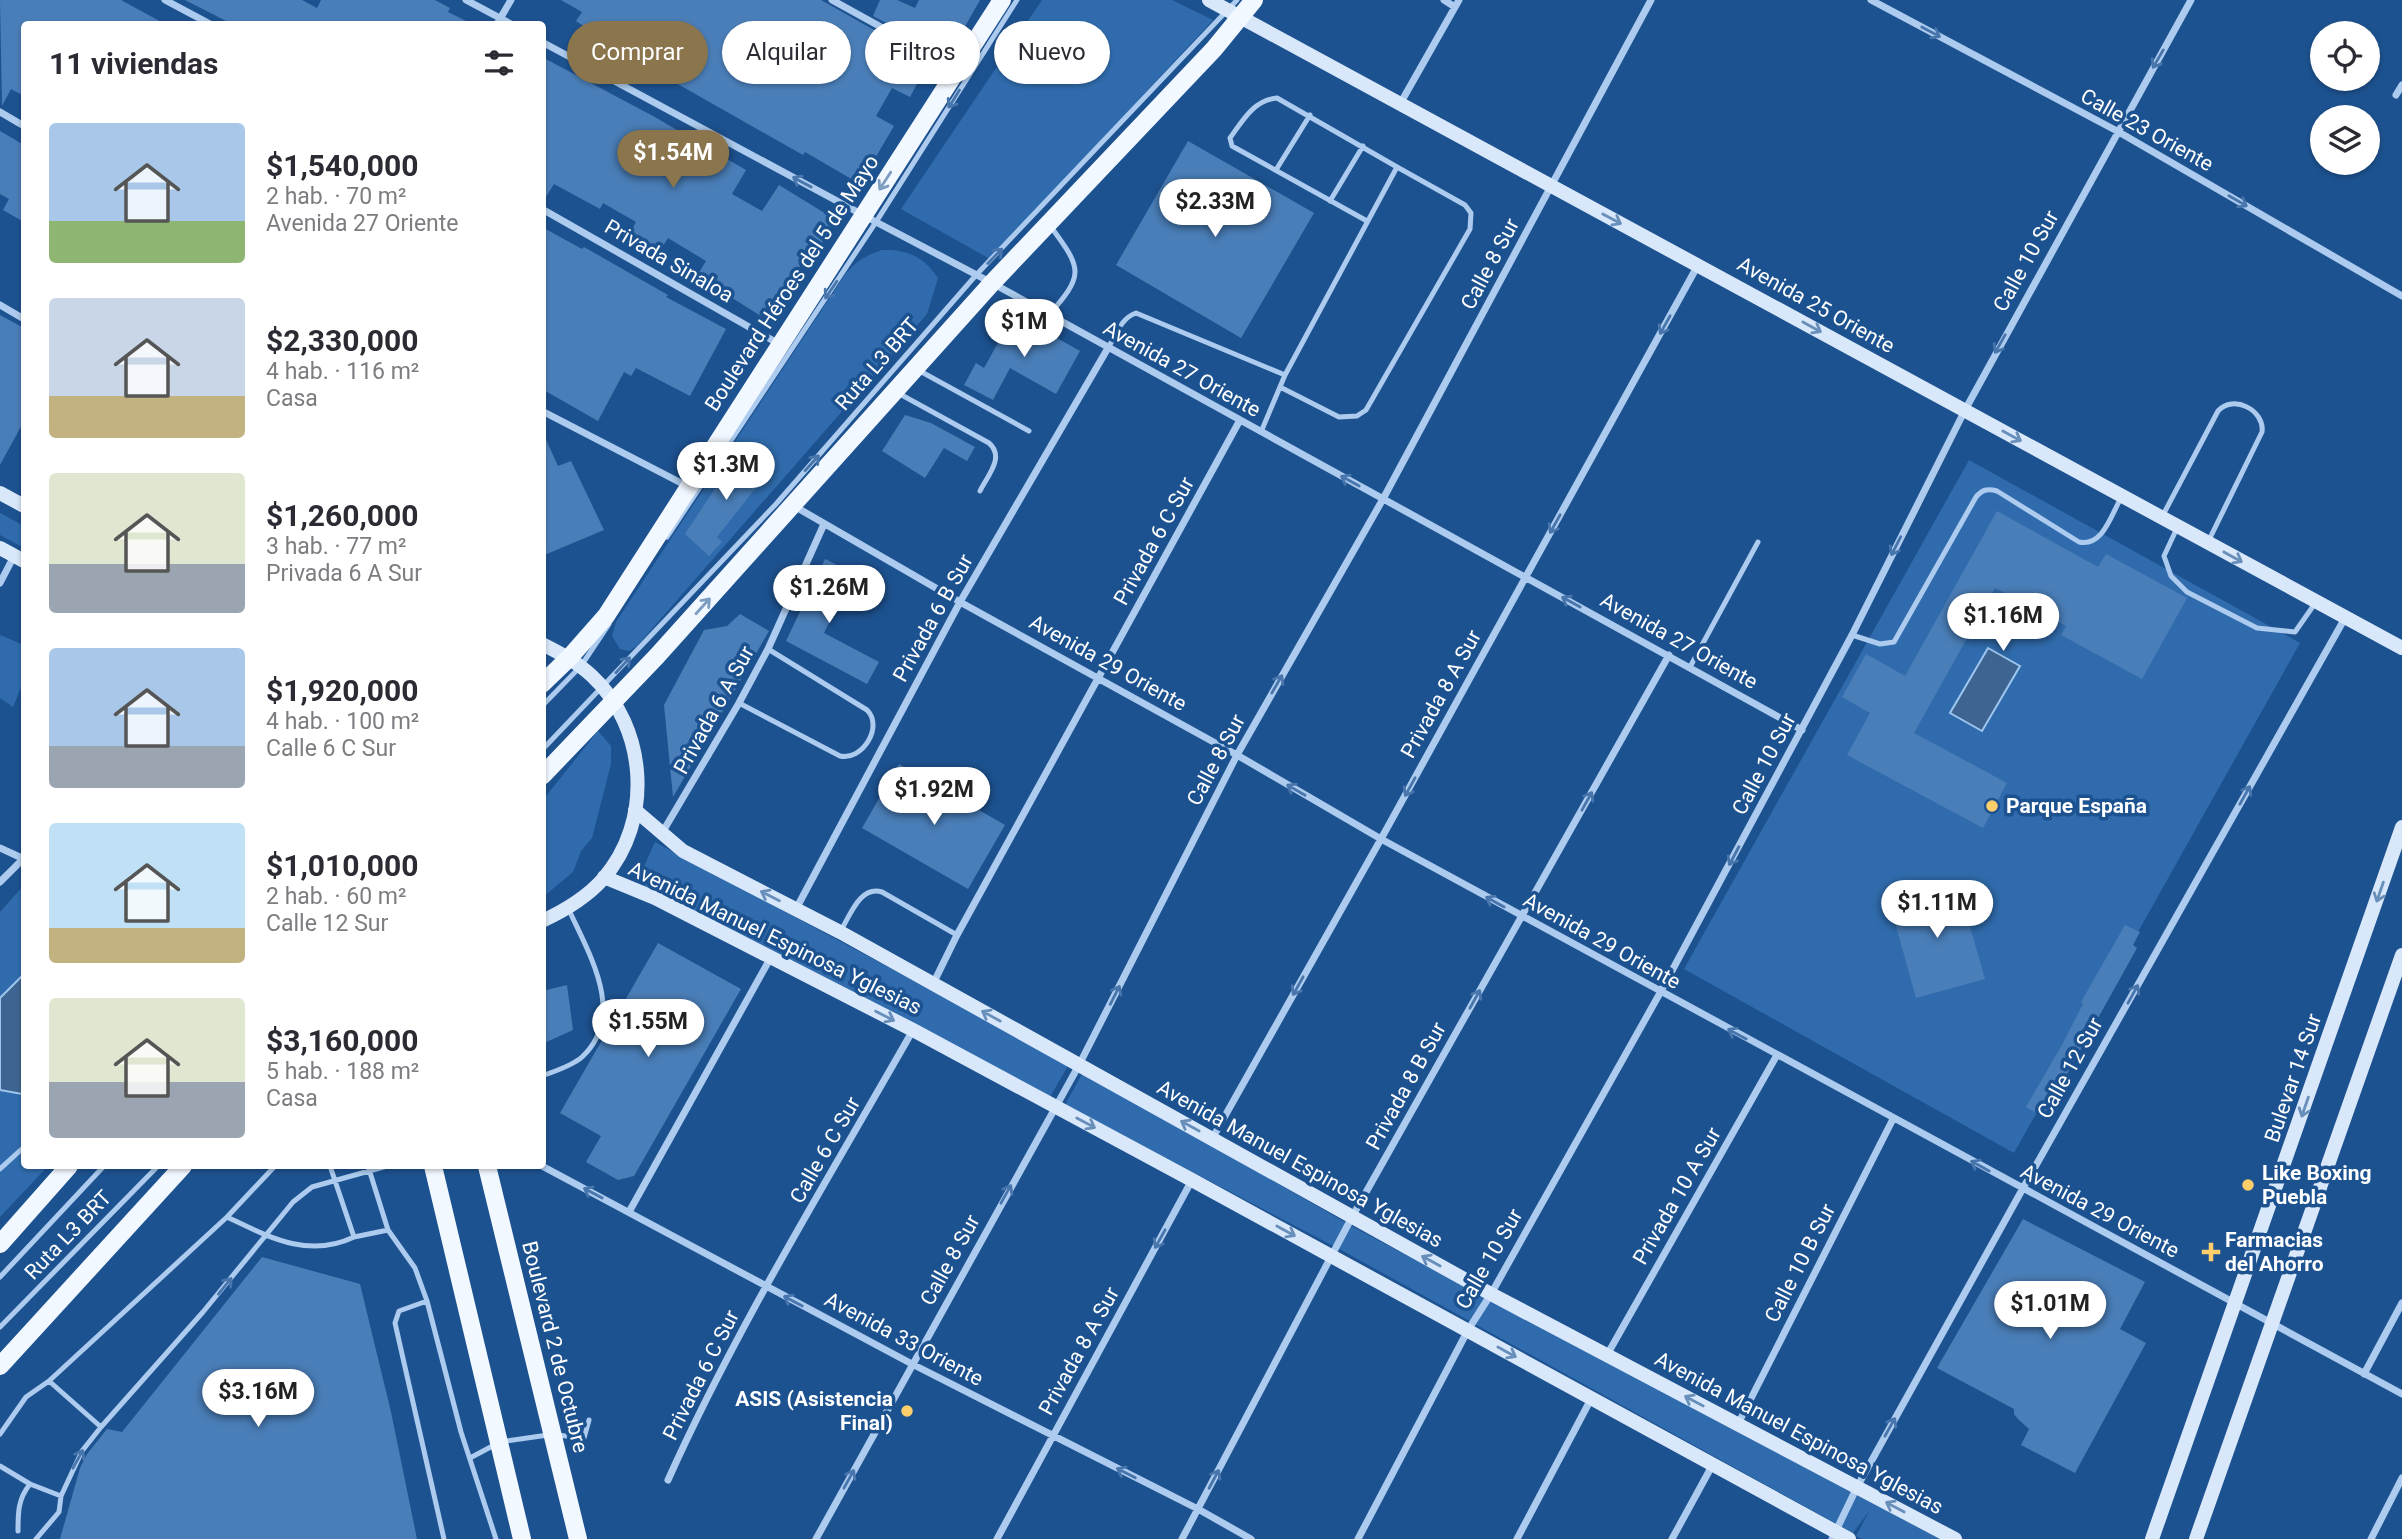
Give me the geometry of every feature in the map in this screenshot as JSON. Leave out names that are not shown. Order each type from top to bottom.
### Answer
[{"type":"main road","name":"Boulevard Héroes del 5 de Mayo","points":[[980,35],[1002,0]]},
{"type":"main road","name":"Avenida 25 Oriente","points":[[1209,0],[1235,9],[1400,104],[2402,648]]},
{"type":"main road","points":[[546,771],[608,694],[657,656],[896,391],[985,279],[1049,223],[1214,49],[1235,9],[1254,0]]},
{"type":"main road","name":"Boulevard Héroes del 5 de Mayo","points":[[546,681],[575,662],[779,344],[869,219],[950,84]]},
{"type":"main road","points":[[0,493],[21,504]]},
{"type":"main road","points":[[0,548],[20,558]]},
{"type":"main road","points":[[546,646],[575,662],[608,694],[626,726],[635,753],[638,781],[635,810],[624,846],[604,877],[568,909],[546,919]]},
{"type":"main road","name":"Avenida Manuel Espinosa Yglesias","points":[[635,810],[683,851],[840,932],[1491,1294],[1955,1539]]},
{"type":"main road","name":"Bulevar 14 Sur","points":[[2152,1539],[2402,827]]},
{"type":"main road","name":"Avenida Manuel Espinosa Yglesias","points":[[604,877],[655,898],[913,1030],[1713,1463],[1834,1535],[1849,1539]]},
{"type":"main road","points":[[2196,1539],[2402,955]]},
{"type":"main road","points":[[0,1244],[66,1169]]},
{"type":"main road","points":[[0,1366],[180,1169]]},
{"type":"main road","points":[[434,1169],[522,1539]]},
{"type":"main road","name":"Boulevard 2 de Octubre","points":[[488,1169],[579,1539]]},
{"type":"street","points":[[165,0],[204,21]]},
{"type":"street","points":[[466,0],[498,21]]},
{"type":"street","points":[[500,21],[511,0]]},
{"type":"street","points":[[832,0],[870,21]]},
{"type":"street","points":[[1400,104],[1457,4],[1444,0]]},
{"type":"street","name":"Calle 8 Sur","points":[[816,1539],[1079,1065],[1237,755],[1383,499],[1651,0]]},
{"type":"street","name":"Calle 23 Oriente","points":[[1871,0],[2117,131],[2402,296]]},
{"type":"street","name":"Calle 10 Sur","points":[[1358,1539],[1468,1330],[1491,1294],[1660,993],[1852,635],[1965,410],[2191,0]]},
{"type":"street","name":"Avenida 27 Oriente","points":[[546,44],[985,279],[1802,730]]},
{"type":"street","points":[[2396,95],[2402,85]]},
{"type":"street","points":[[0,112],[21,124]]},
{"type":"street","name":"Privada Sinaloa","points":[[546,211],[779,344]]},
{"type":"street","name":"Privada 8 A Sur","points":[[1212,1139],[1698,265]]},
{"type":"street","points":[[0,305],[21,317]]},
{"type":"street","name":"Privada 6 B Sur","points":[[796,909],[960,602],[1108,348]]},
{"type":"street","points":[[546,413],[687,486]]},
{"type":"street","name":"Privada 6 C Sur","points":[[1098,678],[1240,420]]},
{"type":"street","name":"Avenida 29 Oriente","points":[[793,505],[960,602],[1522,917],[2402,1394]]},
{"type":"street","name":"Privada 6 A Sur","points":[[662,834],[768,649],[824,524]]},
{"type":"street","points":[[0,583],[20,558]]},
{"type":"street","name":"Calle 12 Sur","points":[[1834,1535],[1857,1487],[2022,1189],[2345,618]]},
{"type":"street","name":"Privada 8 B Sur","points":[[1182,1539],[1352,1217],[1669,655]]},
{"type":"street","points":[[933,984],[957,935],[1098,678]]},
{"type":"street","points":[[0,848],[21,857]]},
{"type":"street","points":[[0,882],[21,861]]},
{"type":"street","points":[[629,1212],[771,957]]},
{"type":"street","name":"Calle 6 C Sur","points":[[767,1287],[913,1030]]},
{"type":"street","name":"Privada 10 A Sur","points":[[1607,1355],[1777,1055]]},
{"type":"street","name":"Calle 10 B Sur","points":[[1738,1424],[1893,1119]]},
{"type":"street","name":"Avenida 33 Oriente","points":[[546,1168],[912,1364],[1198,1509],[1251,1539]]},
{"type":"street","name":"Privada 8 A Sur","points":[[997,1539],[1192,1180]]},
{"type":"street","name":"Privada 6 C Sur","points":[[668,1480],[694,1422],[767,1287]]},
{"type":"street","points":[[2364,1374],[2402,1303]]},
{"type":"street","points":[[1517,1539],[1591,1399]]},
{"type":"street","points":[[1672,1539],[1713,1463]]},
{"type":"street","points":[[2371,1539],[2402,1478]]},
{"type":"lane","points":[[664,541],[869,219],[1017,0]]},
{"type":"lane","name":"Ruta L3 BRT","points":[[546,747],[608,694],[776,504],[1235,9]]},
{"type":"lane","points":[[1279,387],[1339,418],[1357,416],[1366,410],[1471,229],[1471,213],[1465,205],[1277,98],[1263,100],[1244,118],[1230,138],[1232,146],[1367,221]]},
{"type":"lane","points":[[1276,170],[1310,115]]},
{"type":"lane","points":[[1330,201],[1363,146]]},
{"type":"lane","points":[[1261,432],[1285,375],[1397,167]]},
{"type":"lane","points":[[1048,316],[1072,289],[1075,278],[1071,253],[1049,223]]},
{"type":"lane","points":[[1108,348],[1124,321],[1136,313],[1285,375]]},
{"type":"lane","points":[[915,368],[1029,430]]},
{"type":"lane","points":[[896,391],[995,448],[995,463],[980,491]]},
{"type":"lane","points":[[2161,517],[2223,405],[2231,403],[2254,411],[2260,416],[2262,432],[2208,543]]},
{"type":"lane","points":[[1852,635],[1887,645],[1899,637],[1981,491],[1997,491],[2079,542],[2087,544],[2095,542],[2100,536],[2122,496]]},
{"type":"lane","points":[[2178,526],[2164,556],[2171,576],[2188,592],[2257,628],[2275,632],[2294,632],[2316,602]]},
{"type":"lane","points":[[1690,667],[1758,542]]},
{"type":"lane","points":[[546,701],[634,587]]},
{"type":"lane","points":[[739,703],[847,758],[860,751],[872,732],[875,724],[873,716],[867,710],[768,649]]},
{"type":"lane","points":[[840,932],[861,897],[875,890],[957,935]]},
{"type":"lane","points":[[546,1074],[582,1057],[598,1034],[604,1009],[601,983],[568,909]]},
{"type":"lane","points":[[0,1169],[21,1150]]},
{"type":"lane","points":[[0,1277],[101,1169]]},
{"type":"lane","name":"Ruta L3 BRT","points":[[0,1326],[155,1169]]},
{"type":"lane","points":[[0,1434],[26,1396],[49,1381],[227,1217],[272,1169]]},
{"type":"lane","points":[[331,1169],[354,1237]]},
{"type":"lane","points":[[36,1539],[59,1512],[61,1496],[82,1451],[203,1312],[293,1202],[312,1187],[368,1169],[388,1230],[415,1268],[427,1301],[470,1458],[496,1539]]},
{"type":"lane","points":[[227,1217],[266,1236],[305,1247],[341,1243],[354,1237],[388,1230]]},
{"type":"lane","points":[[427,1301],[403,1308],[395,1319],[444,1539]]},
{"type":"lane","points":[[49,1381],[101,1427]]},
{"type":"lane","points":[[470,1458],[500,1442],[553,1435],[584,1438],[589,1420]]},
{"type":"lane","points":[[0,1465],[30,1484],[61,1496]]},
{"type":"lane","points":[[18,1531],[18,1509],[22,1494],[30,1484]]},
{"type":"shaded area","points":[[1042,0],[1172,0],[1213,20],[990,259],[901,209],[994,71],[994,84],[1110,84],[1110,21],[1028,21]]},
{"type":"shaded area","points":[[882,250],[899,251],[914,256],[927,265],[938,278],[927,314],[637,646],[629,651],[620,649],[612,636],[616,622],[844,276],[860,260]]},
{"type":"shaded area","name":"Parque España","points":[[1969,460],[2300,643],[2014,1153],[1684,969]]},
{"type":"shaded area","points":[[0,513],[21,524],[21,546],[0,535]]},
{"type":"shaded area","points":[[0,635],[21,644],[21,687],[13,707],[0,698]]},
{"type":"shaded area","points":[[1988,648],[2020,666],[1982,731],[1950,713]]},
{"type":"shaded area","points":[[598,731],[611,746],[611,764],[592,838],[581,851],[573,872],[546,894],[546,796]]},
{"type":"shaded area","points":[[655,842],[1069,1064],[1050,1097],[637,882]]},
{"type":"shaded area","points":[[21,888],[21,1169],[45,1169],[0,1217],[0,912]]},
{"type":"shaded area","points":[[21,977],[21,1094],[0,1090],[0,998]]},
{"type":"shaded area","points":[[1083,1072],[1357,1229],[1940,1539],[1862,1539],[1856,1536],[1870,1510],[1853,1533],[1343,1251],[1065,1105]]},
{"type":"building","points":[[0,0],[121,0],[160,21],[21,21],[21,94],[11,89],[2,106]]},
{"type":"building","points":[[185,0],[302,0],[317,8],[321,0],[435,0],[450,8],[448,12],[466,21],[226,21]]},
{"type":"building","points":[[561,0],[821,0],[865,25],[865,84],[917,84],[910,97],[892,88],[876,116],[894,126],[860,184],[678,84],[708,84],[708,21],[576,21],[582,12]]},
{"type":"building","points":[[880,0],[897,0],[915,8],[919,0],[980,0],[968,21],[882,21],[873,16]]},
{"type":"building","points":[[546,59],[567,70],[567,84],[593,84],[746,170],[732,194],[762,211],[779,185],[836,220],[821,245],[815,241],[772,313],[761,316],[697,276],[706,261],[668,238],[658,254],[628,236],[636,222],[603,203],[600,209],[554,184],[546,197]]},
{"type":"building","points":[[0,131],[21,143],[21,220],[3,210],[9,199],[0,194]]},
{"type":"building","points":[[1188,141],[1314,213],[1241,338],[1116,265]]},
{"type":"building","points":[[546,229],[582,249],[584,247],[668,295],[666,297],[726,329],[690,396],[636,368],[631,376],[624,372],[598,421],[546,391]]},
{"type":"building","points":[[1014,314],[1080,351],[1056,394],[1010,368],[993,400],[964,385],[976,363],[984,368]]},
{"type":"building","points":[[0,315],[21,326],[21,426],[0,465]]},
{"type":"building","points":[[905,415],[931,423],[975,447],[967,461],[944,448],[925,478],[882,451]]},
{"type":"building","points":[[546,440],[558,466],[571,461],[604,530],[546,554]]},
{"type":"building","points":[[740,451],[769,471],[717,537],[722,542],[709,556],[685,534]]},
{"type":"building","points":[[1997,511],[2098,567],[2106,554],[2187,598],[2142,679],[2061,635],[2066,626],[1995,588],[1914,733],[2007,783],[1983,828],[1847,755],[1870,713],[1842,697],[1866,654],[1905,676]]},
{"type":"building","points":[[825,559],[853,573],[824,633],[879,662],[867,684],[786,641]]},
{"type":"building","points":[[740,614],[769,631],[673,797],[664,705],[704,630],[727,626]]},
{"type":"building","points":[[899,764],[1005,825],[968,889],[862,828]]},
{"type":"building","points":[[1947,883],[1959,888],[1985,979],[1916,998],[1891,908],[1896,898]]},
{"type":"building","points":[[2125,925],[2140,932],[2133,945],[2137,948],[2043,1117],[2026,1107]]},
{"type":"building","points":[[658,943],[741,989],[634,1176],[618,1180],[586,1162],[601,1136],[560,1113]]},
{"type":"building","points":[[567,985],[573,1030],[546,1042],[546,990]]},
{"type":"building","points":[[2023,1219],[2145,1282],[2120,1329],[2146,1343],[2075,1473],[2021,1445],[2029,1429],[2014,1414],[2014,1409],[1937,1368]]},
{"type":"building","points":[[262,1257],[360,1284],[391,1412],[417,1539],[60,1539],[80,1468],[87,1454],[107,1429],[122,1432]]},
{"type":"place","name":"Parque España","points":[[1992,806]]},
{"type":"place","name":"Like Boxing Puebla","points":[[2248,1185]]},
{"type":"place","name":"Farmacias del Ahorro","points":[[2211,1252]]},
{"type":"place","name":"ASIS (Asistencia Final)","points":[[907,1411]]}]
